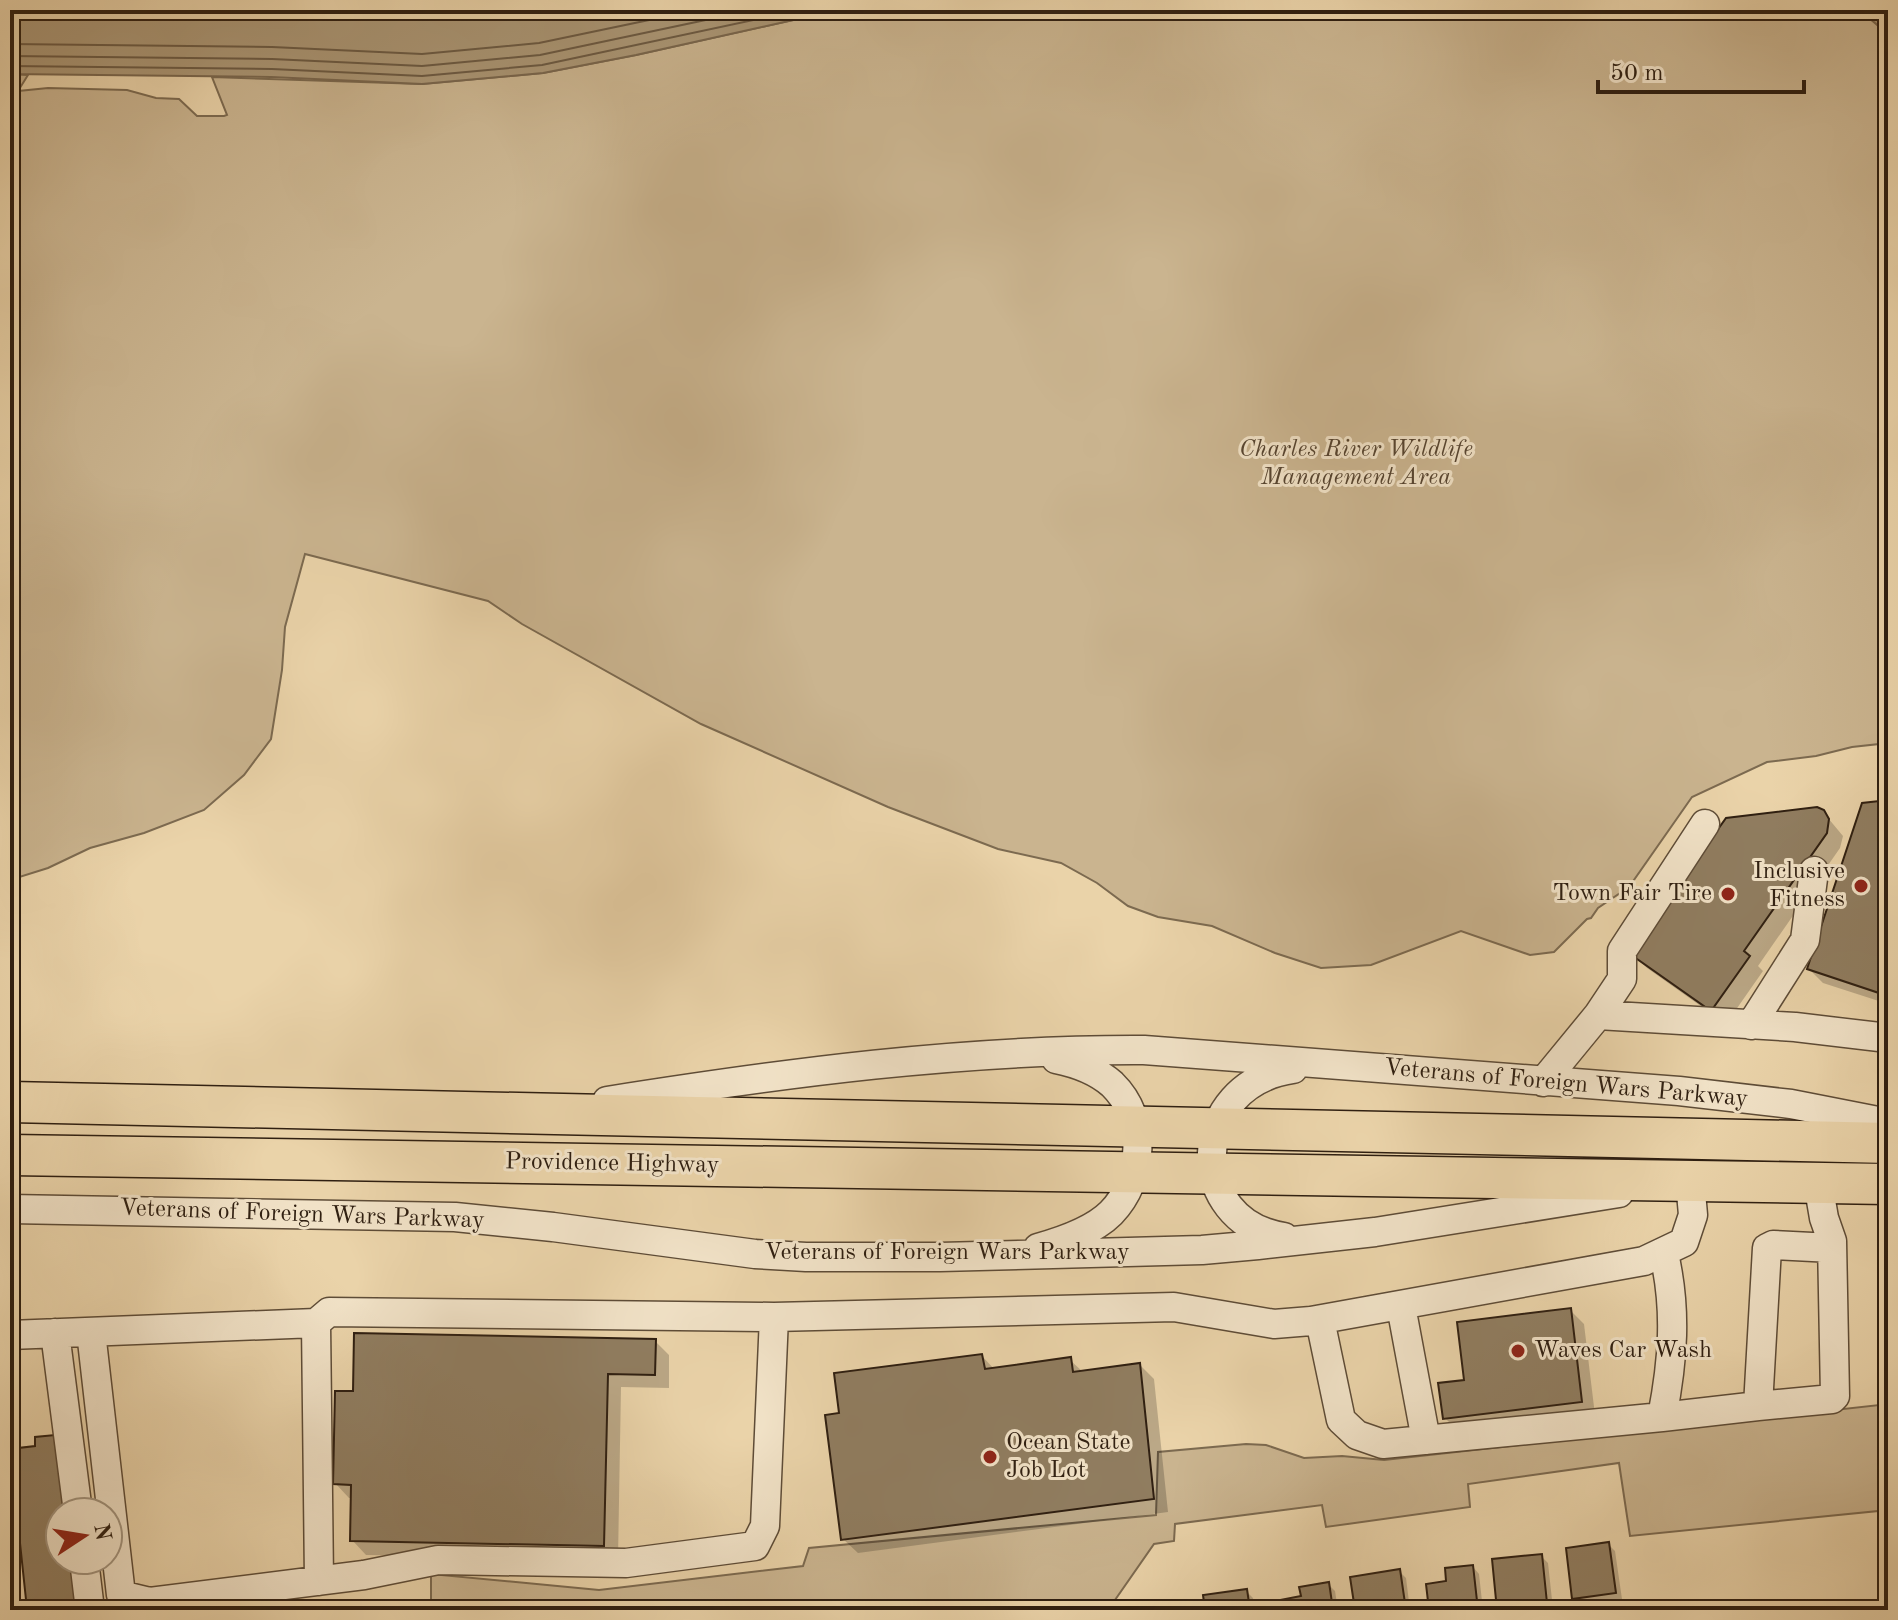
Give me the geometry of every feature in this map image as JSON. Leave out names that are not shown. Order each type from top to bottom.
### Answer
[{"type":"highway","name":"Providence Highway","points":[[10,1102],[1135,1128]]},
{"type":"highway","name":"Veterans of Foreign Wars Parkway","points":[[1135,1128],[1888,1143]]},
{"type":"highway","name":"Providence Highway","points":[[10,1155],[1214,1174]]},
{"type":"highway","name":"Veterans of Foreign Wars Parkway","points":[[1214,1174],[1888,1184]]},
{"type":"street","points":[[1543,1082],[1598,1015],[1622,979],[1622,951],[1705,824]]},
{"type":"street","points":[[1751,1025],[1805,940],[1814,871]]},
{"type":"street","points":[[1598,1015],[1795,1027],[1888,1038]]},
{"type":"street","name":"Veterans of Foreign Wars Parkway","points":[[527,1114],[731,1082],[952,1058],[1144,1050],[1741,1097],[1888,1123]]},
{"type":"street","points":[[1007,1256],[1043,1247],[1090,1228],[1109,1215],[1125,1195],[1135,1173],[1139,1153],[1128,1105],[1113,1085],[1094,1071],[1029,1053]]},
{"type":"street","points":[[1318,1238],[1282,1237],[1248,1226],[1234,1214],[1214,1174],[1211,1153],[1215,1130],[1223,1111],[1255,1079],[1278,1071],[1325,1065]]},
{"type":"street","points":[[10,1335],[316,1323],[329,1312],[350,1311],[774,1317],[1174,1307],[1274,1324],[1320,1320],[1644,1261],[1664,1254],[1684,1242],[1693,1215],[1690,1181]]},
{"type":"street","name":"Veterans of Foreign Wars Parkway","points":[[10,1209],[455,1217],[755,1254],[1007,1256],[1202,1250],[1318,1238],[1473,1217],[1690,1181]]},
{"type":"street","points":[[1320,1320],[1341,1420],[1357,1435],[1383,1444],[1832,1399],[1835,1396],[1832,1248],[1818,1183]]},
{"type":"street","points":[[1758,1406],[1767,1248],[1773,1245],[1832,1248]]},
{"type":"street","points":[[1662,1417],[1671,1369],[1674,1329],[1673,1300],[1664,1254]]},
{"type":"street","points":[[1401,1306],[1426,1440]]},
{"type":"street","points":[[91,1332],[121,1595],[150,1602],[364,1575],[438,1560],[626,1563],[755,1546],[765,1526],[774,1317]]},
{"type":"street","points":[[316,1323],[319,1581]]},
{"type":"street","points":[[55,1333],[76,1496]]},
{"type":"street","points":[[86,1576],[90,1610]]},
{"type":"green space","name":"Charles River Wildlife Management Area","points":[[838,10],[1861,10],[1888,34],[1888,743],[1767,762],[1692,797],[1629,887],[1598,908],[1554,952],[1530,955],[1461,931],[1371,965],[1321,968],[1275,953],[1212,926],[1158,917],[1128,906],[1097,883],[1061,863],[998,849],[888,807],[701,724],[522,624],[488,601],[305,554],[285,627],[271,739],[244,775],[204,810],[144,833],[90,848],[48,868],[10,880],[10,74],[28,75],[18,91],[48,88],[127,90],[156,98],[179,99],[197,116],[224,116],[227,115],[212,77],[422,84],[543,73]]},
{"type":"green space","points":[[1888,1404],[1888,1510],[1630,1536],[1619,1463],[1468,1484],[1470,1507],[1326,1527],[1322,1505],[1175,1524],[1174,1541],[1154,1544],[1108,1610],[421,1610],[431,1609],[431,1574],[599,1590],[803,1566],[809,1548],[1156,1515],[1158,1452],[1246,1444],[1266,1445],[1304,1458],[1342,1456],[1384,1460]]},
{"type":"water","points":[[10,10],[838,10],[543,73],[422,84],[271,77],[10,74]]},
{"type":"water","points":[[1888,10],[1888,34],[1862,12]]},
{"type":"building","name":"Inclusive Fitness","points":[[1888,800],[1888,996],[1807,969],[1862,803]]},
{"type":"building","name":"Town Fair Tire","points":[[1817,807],[1824,810],[1829,819],[1827,833],[1744,951],[1750,956],[1711,1011],[1630,954],[1726,818]]},
{"type":"building","name":"Waves Car Wash","points":[[1571,1308],[1582,1402],[1443,1419],[1438,1383],[1464,1380],[1457,1322]]},
{"type":"building","points":[[354,1333],[656,1339],[655,1375],[608,1374],[604,1546],[350,1541],[351,1485],[333,1484],[335,1391],[353,1391]]},
{"type":"building","name":"Ocean State Job Lot","points":[[982,1354],[985,1369],[1071,1357],[1073,1372],[1140,1363],[1154,1499],[841,1540],[825,1415],[839,1413],[834,1373]]},
{"type":"building","points":[[55,1435],[63,1496],[44,1496],[44,1576],[73,1576],[76,1603],[27,1609],[10,1449],[35,1446],[35,1437]]},
{"type":"building","points":[[1609,1542],[1616,1593],[1572,1599],[1566,1548]]},
{"type":"building","points":[[1542,1554],[1547,1603],[1522,1606],[1522,1610],[1497,1610],[1492,1559]]},
{"type":"building","points":[[1473,1565],[1478,1610],[1429,1610],[1426,1584],[1446,1581],[1445,1568]]},
{"type":"building","points":[[1400,1569],[1406,1610],[1355,1610],[1350,1577]]},
{"type":"building","points":[[1329,1582],[1333,1610],[1281,1610],[1280,1600],[1301,1596],[1299,1587]]},
{"type":"building","points":[[1247,1589],[1250,1610],[1205,1610],[1203,1595]]},
{"type":"place","name":"Inclusive Fitness","points":[[1861,886]]},
{"type":"place","name":"Town Fair Tire","points":[[1728,894]]},
{"type":"place","name":"Waves Car Wash","points":[[1518,1351]]},
{"type":"place","name":"Ocean State Job Lot","points":[[990,1457]]}]
